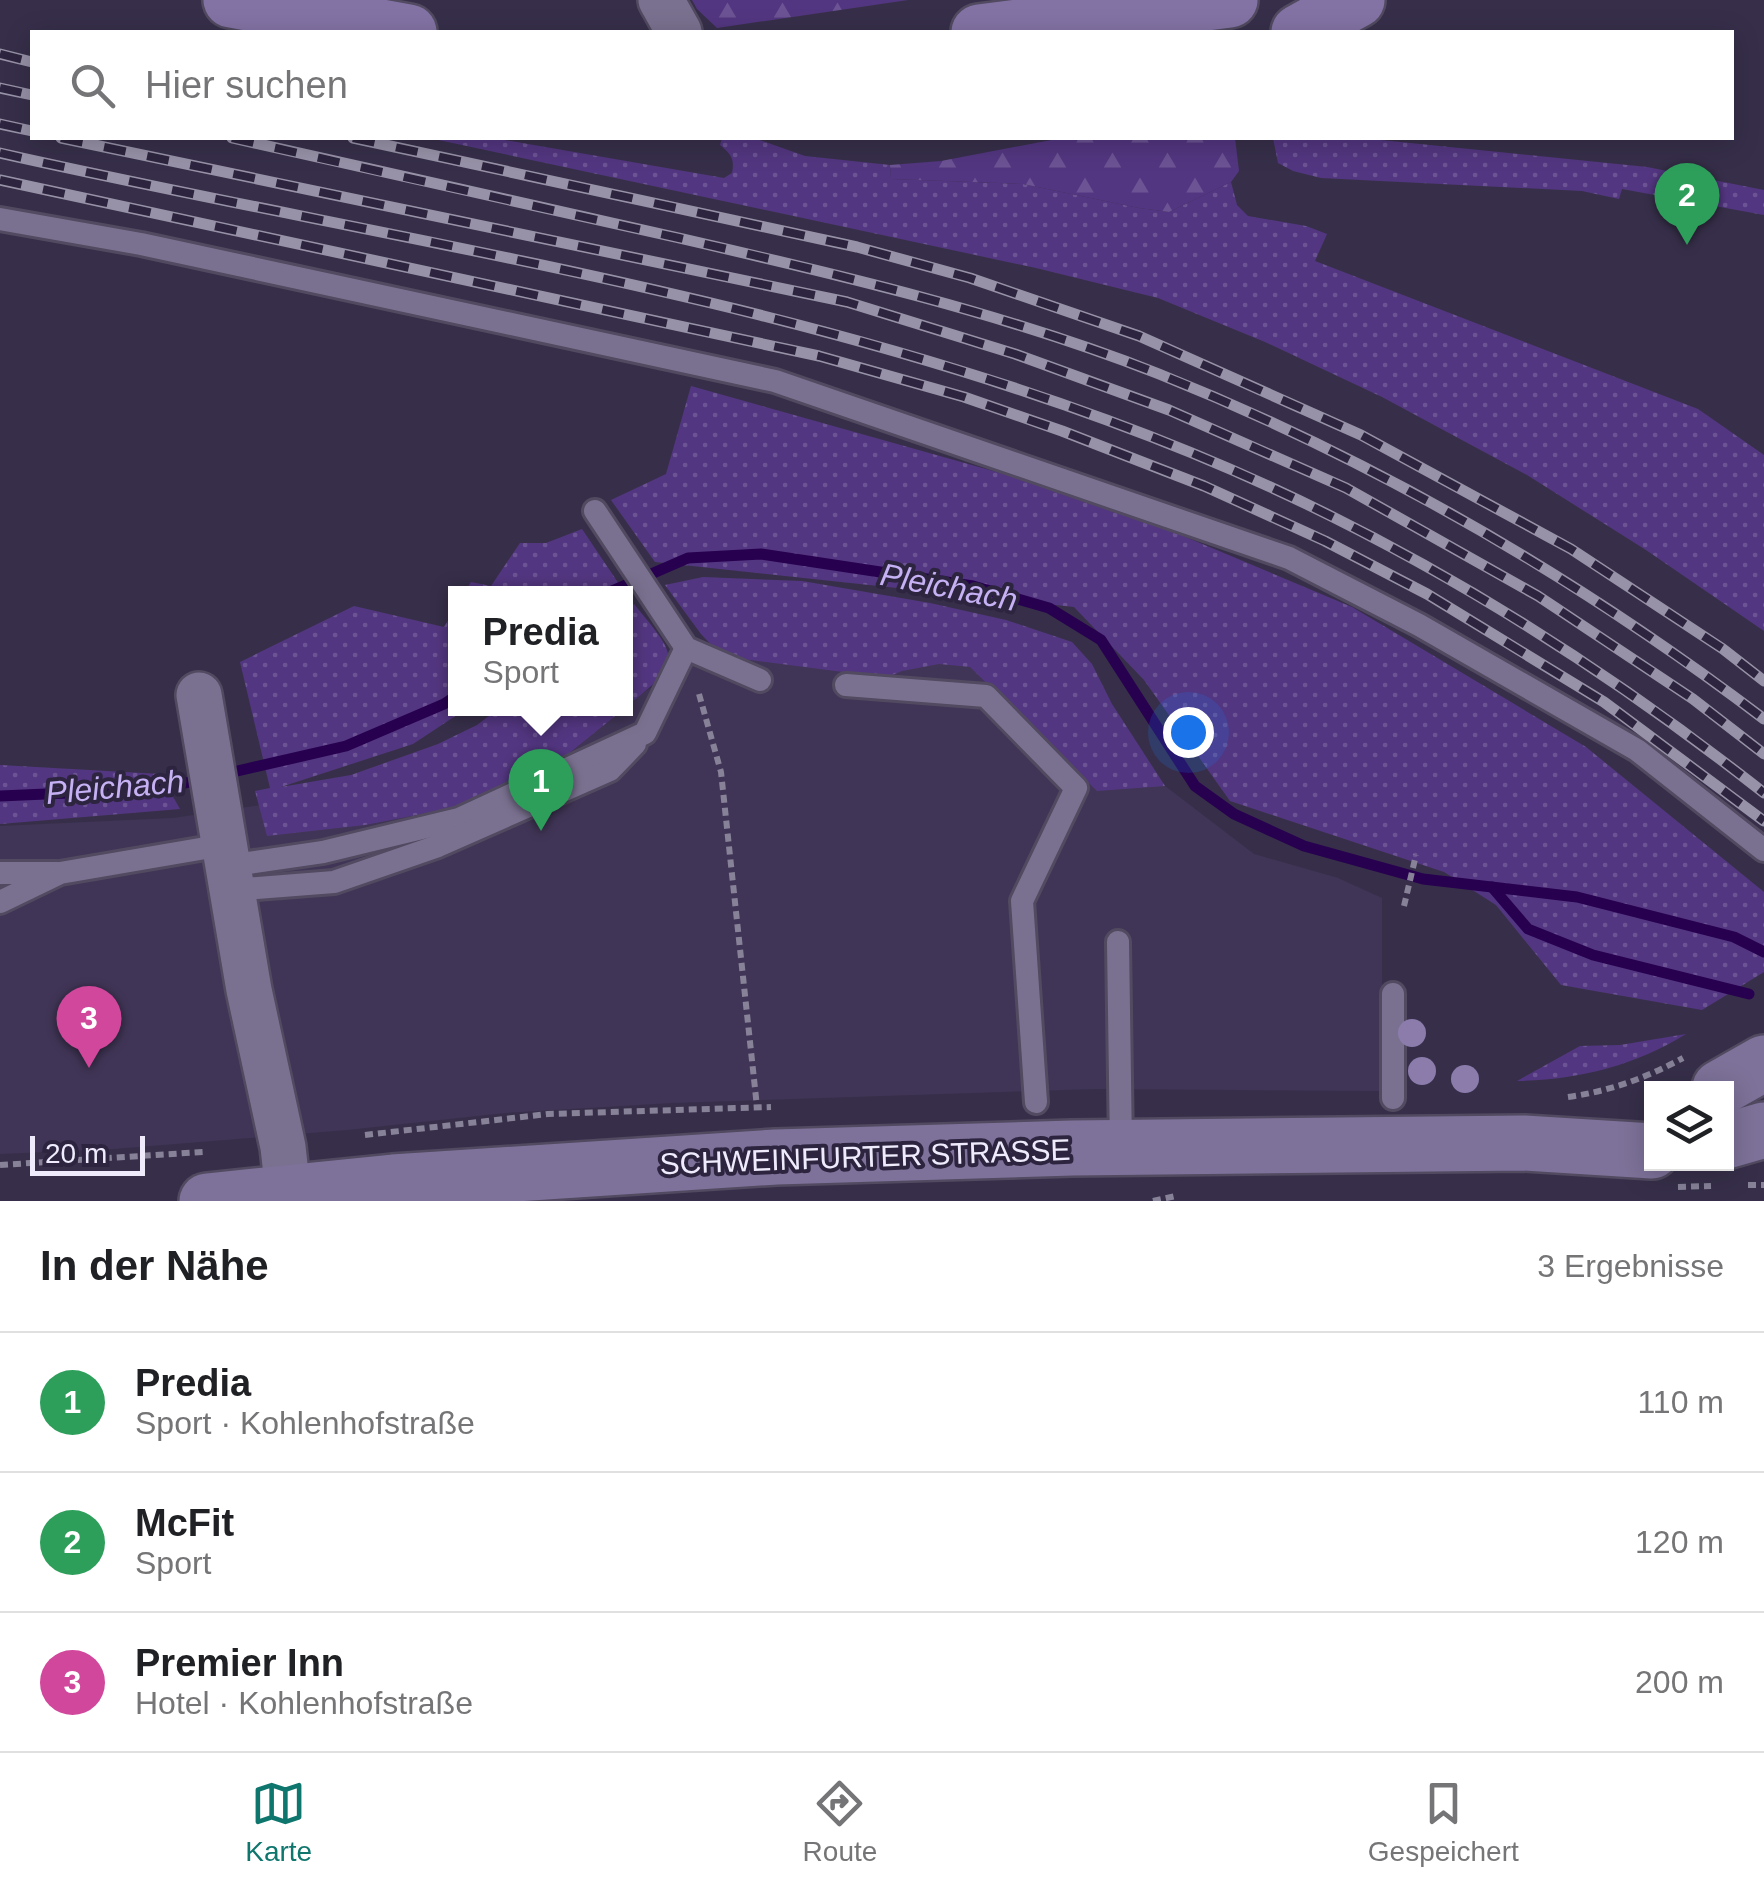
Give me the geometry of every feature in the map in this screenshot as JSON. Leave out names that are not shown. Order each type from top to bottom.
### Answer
[{"type":"main road","points":[[231,0],[398,30]]},
{"type":"main road","points":[[995,30],[1230,0]]},
{"type":"main road","points":[[1303,30],[1357,0]]},
{"type":"main road","points":[[1709,1069],[1764,1063]]},
{"type":"main road","name":"SCHWEINFURTER STRASSE","points":[[1524,1143],[1585,1134],[1644,1119]]},
{"type":"main road","points":[[1734,1138],[1764,1130]]},
{"type":"main road","name":"SCHWEINFURTER STRASSE","points":[[207,1176],[289,1196],[776,1157],[1524,1143],[1644,1151]]},
{"type":"street","points":[[662,0],[678,30]]},
{"type":"street","points":[[199,696],[289,1196]]},
{"type":"lane","points":[[0,219],[142,244],[775,381],[1289,558],[1419,626],[1636,750],[1764,850]]},
{"type":"lane","points":[[595,511],[686,648],[760,680]]},
{"type":"lane","points":[[227,867],[334,882],[438,846],[610,770],[645,733],[686,648]]},
{"type":"lane","points":[[846,685],[986,696],[1076,788],[1022,901],[1036,1102]]},
{"type":"lane","points":[[0,873],[227,867],[323,852],[459,819],[645,733]]},
{"type":"lane","points":[[0,902],[60,873]]},
{"type":"lane","points":[[1118,942],[1121,1148]]},
{"type":"lane","points":[[1393,994],[1393,1098]]},
{"type":"path","points":[[686,648],[721,772],[757,1108]]},
{"type":"path","points":[[1404,906],[1416,855]]},
{"type":"path","points":[[1559,1098],[1599,1092],[1646,1078],[1709,1069]]},
{"type":"path","points":[[0,1165],[207,1176]]},
{"type":"shaded area","points":[[922,645],[1046,662],[1152,776],[1254,854],[1338,878],[1382,898],[1382,1091],[1095,1089],[672,1103],[505,1113],[113,1149],[0,1154],[0,826],[173,818],[519,767],[604,716],[633,716],[633,699],[697,660]]},
{"type":"green space","points":[[692,0],[908,0],[717,28]]},
{"type":"green space","points":[[438,140],[505,140],[724,178],[732,173],[733,164],[720,145],[721,140],[760,140],[805,156],[890,165],[891,179],[1023,184],[1169,212],[1231,182],[1237,205],[1248,216],[1306,226],[1327,234],[1315,261],[1698,409],[1764,455],[1764,631],[1527,475],[1382,397],[1265,342],[1158,298],[1036,268]]},
{"type":"green space","points":[[1051,140],[1235,140],[1239,171],[1231,182],[1169,212],[1023,184],[891,179],[890,165],[941,161]]},
{"type":"green space","points":[[1273,140],[1381,140],[1647,167],[1764,190],[1764,215],[1622,189],[1619,199],[1582,191],[1321,178],[1278,163]]},
{"type":"green space","points":[[691,386],[1100,501],[1352,607],[1586,747],[1764,892],[1764,972],[1702,1010],[1561,985],[1496,905],[1444,872],[1230,801],[1144,680],[1074,607],[655,562],[611,500],[666,474]]},
{"type":"green space","points":[[582,529],[620,586],[491,586],[520,543],[546,543]]},
{"type":"green space","points":[[703,577],[802,581],[930,603],[1006,620],[1072,642],[1092,664],[1112,704],[1165,786],[1097,791],[970,667],[939,664],[880,680],[734,658],[717,651],[665,585]]},
{"type":"green space","points":[[633,605],[660,637],[669,659],[658,679],[633,701]]},
{"type":"green space","points":[[354,606],[444,627],[448,620],[448,716],[455,716],[413,744],[281,787],[351,775],[438,744],[489,716],[615,716],[558,762],[448,809],[365,825],[267,836],[255,791],[270,788],[240,662]]},
{"type":"green space","points":[[0,765],[160,774],[180,809],[0,824]]},
{"type":"green space","points":[[1686,1034],[1646,1055],[1605,1069],[1517,1081],[1580,1046],[1620,1045]]},
{"type":"waterway","name":"Pleichach","points":[[623,586],[688,558],[761,554],[973,586],[1049,608],[1101,640],[1195,786],[1234,814],[1304,846],[1423,879],[1577,897],[1734,937],[1764,952]]},
{"type":"waterway","name":"Pleichach","points":[[220,775],[346,746],[448,701]]},
{"type":"waterway","name":"Pleichach","points":[[0,796],[161,789],[202,779]]},
{"type":"waterway","name":"Pleichach","points":[[1492,887],[1528,929],[1593,955],[1749,994]]},
{"type":"railway","points":[[0,54],[30,62]]},
{"type":"railway","points":[[0,88],[30,95]]},
{"type":"railway","points":[[0,124],[30,131]]},
{"type":"railway","points":[[71,140],[847,302],[1015,354],[1169,410],[1346,488],[1538,596],[1693,699],[1764,754]]},
{"type":"railway","points":[[241,140],[861,281],[1041,332],[1159,374],[1318,444],[1473,526],[1622,618],[1764,719]]},
{"type":"railway","points":[[362,140],[857,247],[970,278],[1139,336],[1361,435],[1571,549],[1723,649],[1764,681]]},
{"type":"railway","points":[[0,153],[603,278],[753,313],[901,353],[1048,399],[1268,486],[1417,561],[1561,647],[1764,793]]},
{"type":"railway","points":[[0,180],[819,356],[964,397],[1062,431],[1204,486],[1325,541],[1427,594],[1604,702],[1764,821]]},
{"type":"place","name":"McFit","points":[[1687,245]]},
{"type":"place","name":"Predia","points":[[541,831]]},
{"type":"place","name":"Premier Inn","points":[[89,1068]]}]
